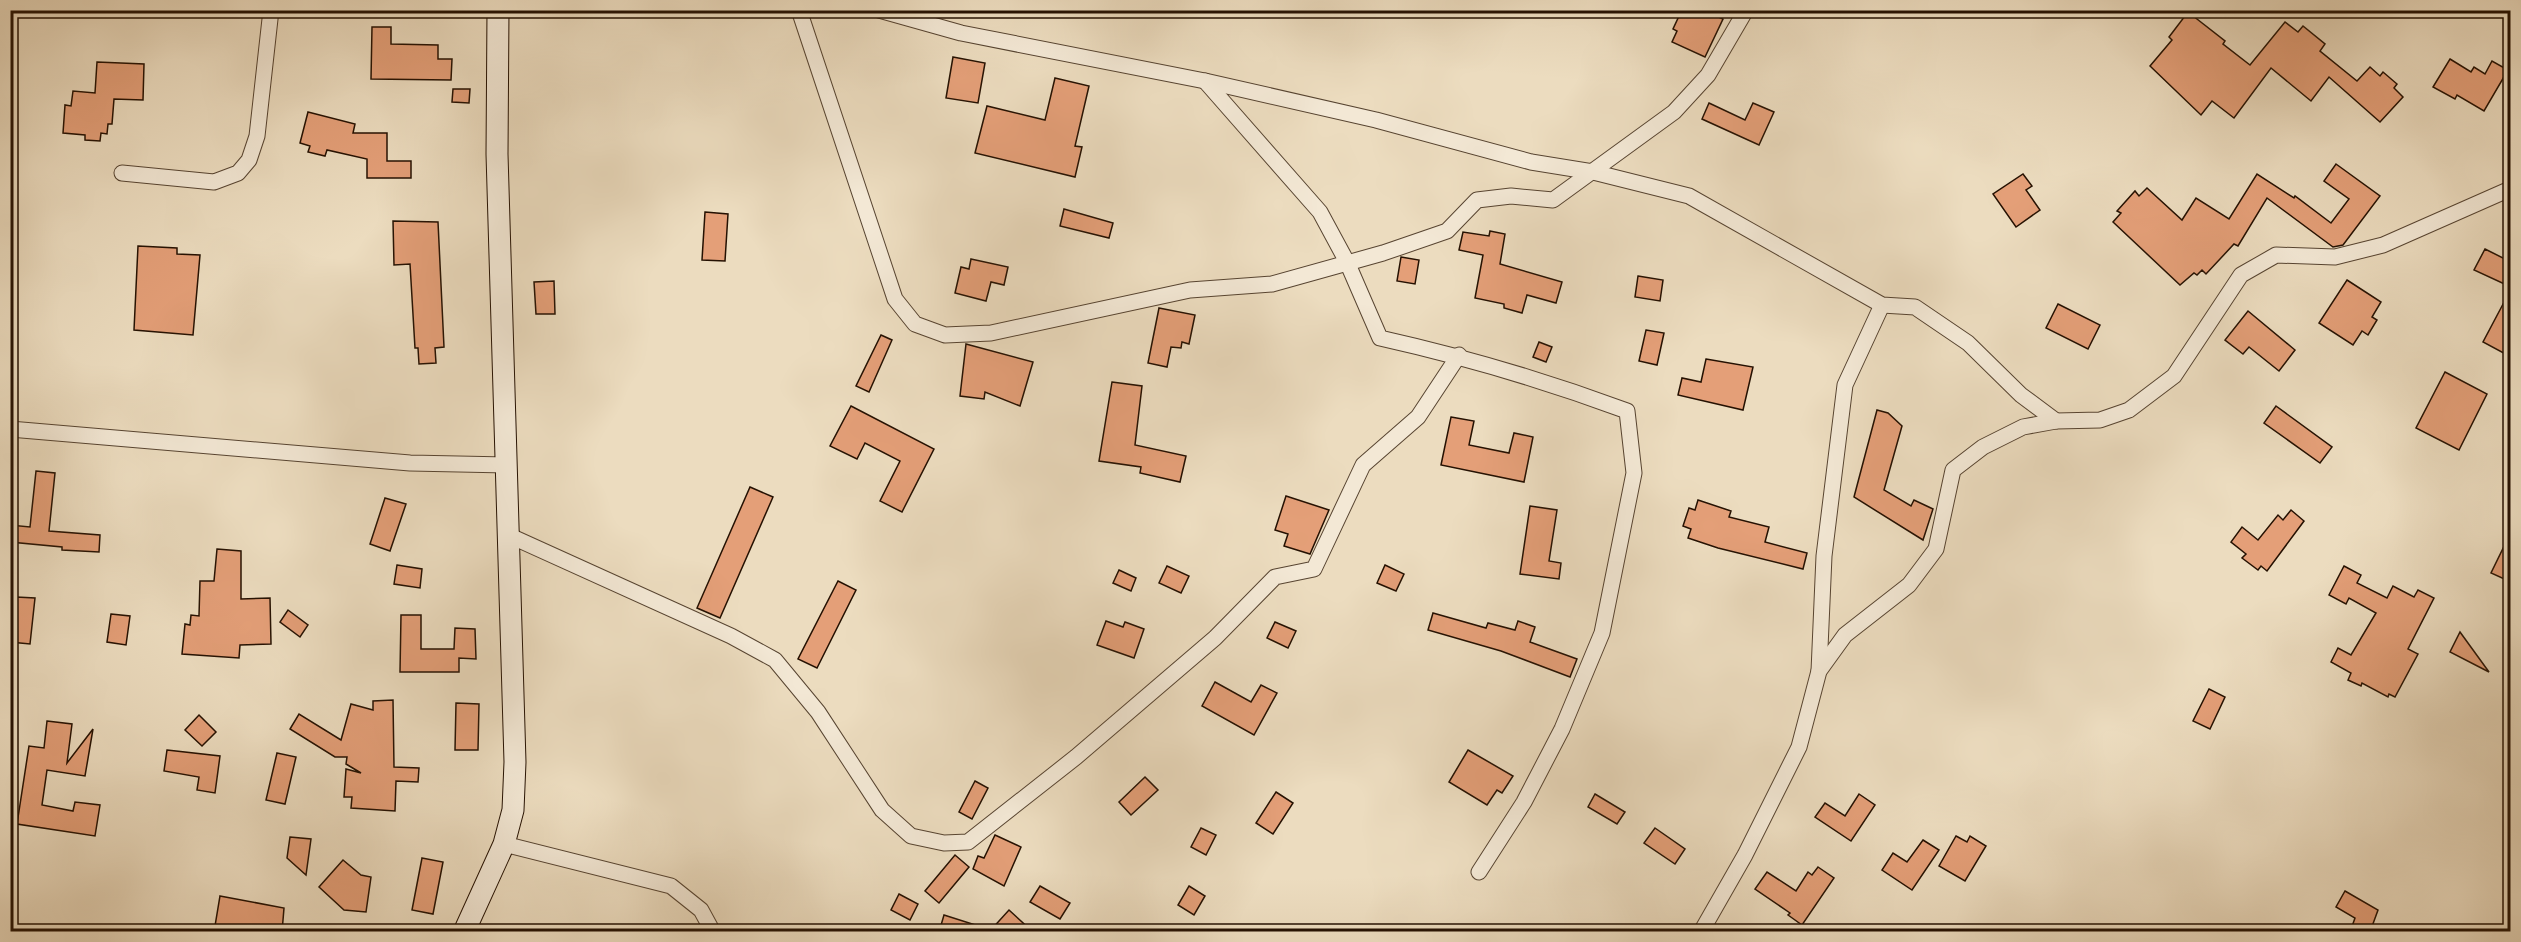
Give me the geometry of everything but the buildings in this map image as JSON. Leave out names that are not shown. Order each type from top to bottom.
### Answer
[{"type":"street","points":[[122,173],[214,182],[238,173],[249,160],[257,136],[271,10]]},
{"type":"street","points":[[464,932],[504,844],[513,810],[515,762],[497,154],[498,10]]},
{"type":"street","points":[[799,10],[895,299],[915,324],[945,335],[992,333],[1190,290],[1272,284],[1383,253],[1447,231],[1477,200],[1511,196],[1553,200],[1674,112],[1708,75],[1746,10]]},
{"type":"street","points":[[879,10],[961,33],[1205,81],[1376,120],[1531,162],[1593,172],[1689,196],[1882,306],[1915,307],[1968,343],[2021,395],[2056,421]]},
{"type":"street","points":[[1205,81],[1320,212],[1347,262],[1380,338],[1459,356],[1552,383],[1627,411],[1634,473],[1602,633],[1562,729],[1524,802],[1479,872]]},
{"type":"street","points":[[1819,671],[1845,635],[1909,585],[1936,549],[1953,470],[1983,447],[2023,427],[2056,421],[2100,420],[2129,410],[2174,376],[2241,275],[2276,255],[2335,257],[2383,245],[2511,189]]},
{"type":"street","points":[[1701,932],[1745,855],[1798,747],[1819,671],[1824,556],[1845,385],[1882,306]]},
{"type":"street","points":[[508,534],[731,636],[775,660],[818,712],[890,816],[911,836],[944,843],[968,842],[1076,757],[1206,646],[1275,577],[1314,569],[1363,465],[1418,417],[1459,356]]},
{"type":"street","points":[[10,429],[410,463],[507,465]]},
{"type":"street","points":[[504,844],[671,886],[701,910],[713,932]]}]
